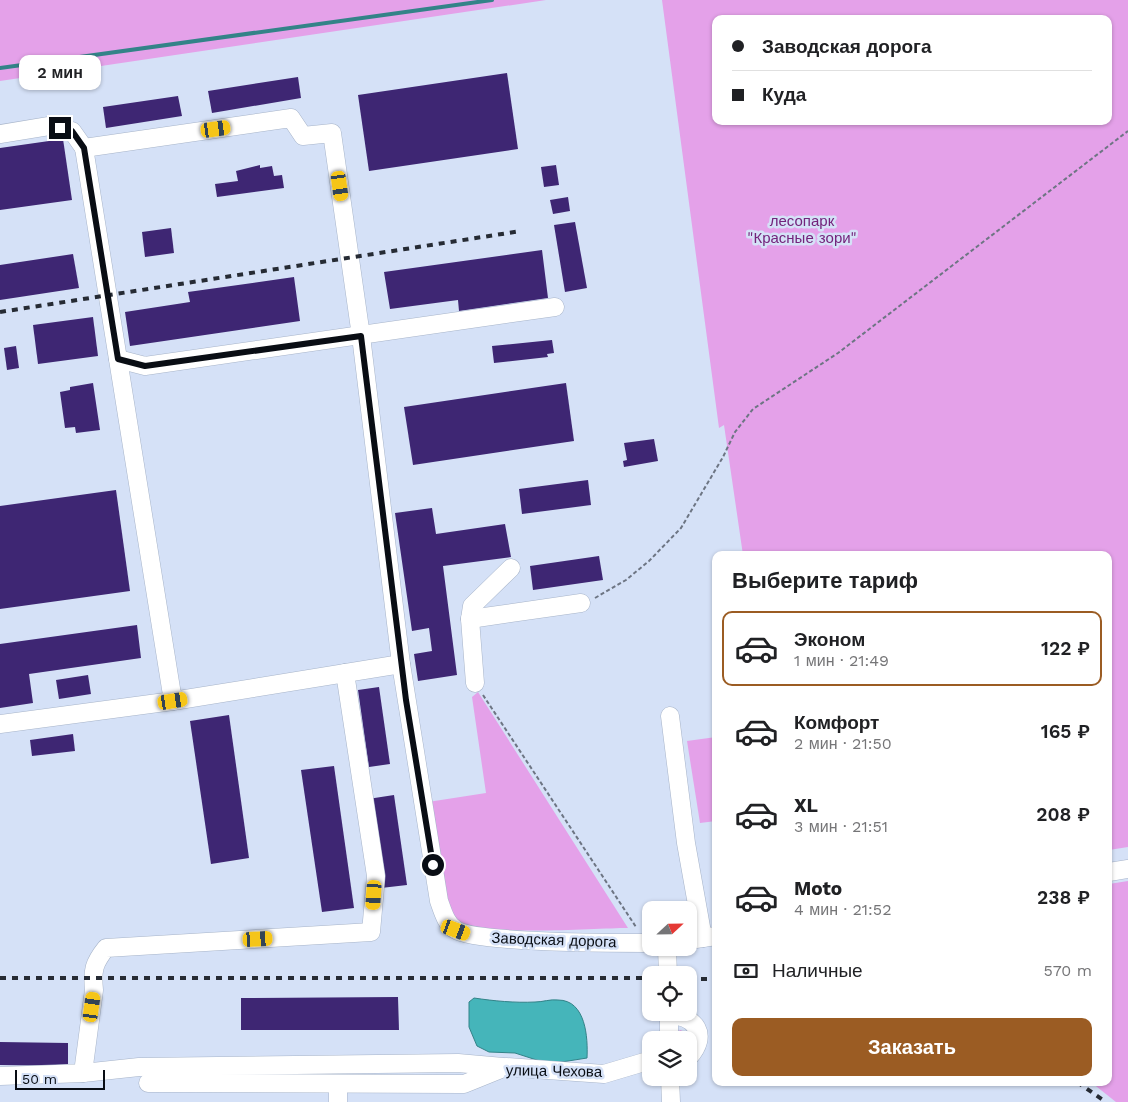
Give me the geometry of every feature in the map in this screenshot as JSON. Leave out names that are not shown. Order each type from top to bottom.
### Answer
[{"type":"street","name":"Заводская дорога","points":[[84,148],[291,118],[303,136],[332,133],[361,336],[406,700],[440,901],[445,919],[456,930],[485,937],[642,943]]},
{"type":"street","points":[[0,134],[49,126],[72,131],[84,148],[173,701]]},
{"type":"street","points":[[118,359],[145,366],[556,307]]},
{"type":"street","points":[[475,683],[470,619],[472,606],[511,568]]},
{"type":"street","points":[[470,619],[581,603]]},
{"type":"street","points":[[0,724],[173,701],[401,664]]},
{"type":"street","points":[[84,1073],[94,990],[95,961],[106,948],[371,932],[376,876],[346,673]]},
{"type":"street","points":[[670,716],[686,843],[703,938]]},
{"type":"street","points":[[1112,872],[1128,869]]},
{"type":"street","points":[[690,1021],[694,1024],[699,1033],[697,1045]]},
{"type":"street","points":[[0,1076],[84,1073],[139,1067],[458,1063],[506,1067]]},
{"type":"street","name":"улица Чехова","points":[[148,1083],[338,1094],[464,1084],[506,1067],[604,1074],[642,1063]]},
{"type":"street","points":[[670,1086],[671,1102]]},
{"type":"path","points":[[581,603],[605,594],[626,580],[649,561],[681,528],[723,457],[735,432],[753,409],[838,353],[1128,131]]},
{"type":"path","points":[[475,683],[642,933]]},
{"type":"green space","points":[[0,0],[546,0],[0,81]]},
{"type":"green space","name":"лесопарк \"Красные зори\"","points":[[662,0],[1128,0],[1128,847],[1112,850],[1112,551],[742,551],[724,425],[719,428]]},
{"type":"green space","points":[[478,692],[628,928],[491,929],[472,926],[459,921],[450,910],[443,898],[428,802],[486,793],[472,697]]},
{"type":"green space","points":[[712,738],[712,822],[700,823],[687,741]]},
{"type":"green space","points":[[1128,881],[1128,1102],[1116,1102],[1096,1086],[1112,1086],[1112,884]]},
{"type":"shaded area","points":[[474,998],[512,1002],[555,1000],[567,1002],[580,1013],[583,1021],[587,1040],[587,1058],[549,1064],[515,1053],[489,1052],[477,1046],[469,1027],[469,1002]]},
{"type":"building","points":[[507,73],[518,149],[369,171],[358,95]]},
{"type":"building","points":[[298,77],[301,98],[212,113],[208,91]]},
{"type":"building","points":[[178,96],[182,116],[106,128],[103,107]]},
{"type":"building","points":[[63,139],[72,200],[0,210],[0,148]]},
{"type":"building","points":[[260,165],[260,168],[272,166],[274,176],[282,175],[284,188],[217,197],[215,184],[238,181],[236,171]]},
{"type":"building","points":[[556,165],[559,185],[544,187],[541,167]]},
{"type":"building","points":[[568,197],[570,211],[553,214],[550,200]]},
{"type":"building","points":[[575,222],[587,288],[565,292],[554,225]]},
{"type":"building","points":[[171,228],[174,253],[145,257],[142,232]]},
{"type":"building","points":[[542,250],[548,298],[459,311],[458,300],[390,309],[384,272]]},
{"type":"building","points":[[73,254],[79,288],[0,300],[0,265]]},
{"type":"building","points":[[294,277],[300,321],[130,346],[125,312],[190,302],[188,292]]},
{"type":"building","points":[[93,317],[98,356],[38,364],[33,325]]},
{"type":"building","points":[[552,340],[554,353],[547,354],[548,357],[494,363],[492,346]]},
{"type":"building","points":[[16,346],[19,368],[7,370],[4,348]]},
{"type":"building","points":[[93,383],[100,430],[76,433],[75,427],[65,428],[60,392],[70,390],[70,387]]},
{"type":"building","points":[[566,383],[574,441],[413,465],[404,407]]},
{"type":"building","points":[[654,439],[658,461],[624,467],[623,461],[627,460],[624,443]]},
{"type":"building","points":[[588,480],[591,505],[522,514],[519,489]]},
{"type":"building","points":[[116,490],[130,591],[0,609],[0,506]]},
{"type":"building","points":[[432,508],[436,534],[505,524],[511,557],[443,566],[457,675],[418,681],[414,654],[432,651],[429,628],[412,631],[395,513]]},
{"type":"building","points":[[599,556],[603,580],[533,590],[530,566]]},
{"type":"building","points":[[137,625],[141,658],[29,674],[33,703],[0,708],[0,644]]},
{"type":"building","points":[[88,675],[91,694],[59,699],[56,680]]},
{"type":"building","points":[[379,687],[390,764],[369,767],[358,690]]},
{"type":"building","points":[[229,715],[249,858],[211,864],[190,721]]},
{"type":"building","points":[[73,734],[75,751],[32,756],[30,740]]},
{"type":"building","points":[[334,766],[354,908],[322,912],[301,770]]},
{"type":"building","points":[[394,795],[407,885],[381,888],[368,799]]},
{"type":"building","points":[[398,997],[399,1030],[241,1030],[241,998]]},
{"type":"building","points":[[0,1042],[68,1043],[68,1066],[0,1065]]},
{"type":"waterway","points":[[0,68],[492,0]]},
{"type":"railway","points":[[0,312],[521,231]]},
{"type":"railway","points":[[0,978],[642,978]]},
{"type":"railway","points":[[697,979],[712,979]]},
{"type":"railway","points":[[1083,1086],[1106,1102]]},
{"type":"route","points":[[60,128],[72,131],[84,148],[118,359],[145,366],[361,336],[406,700],[433,865]]}]
